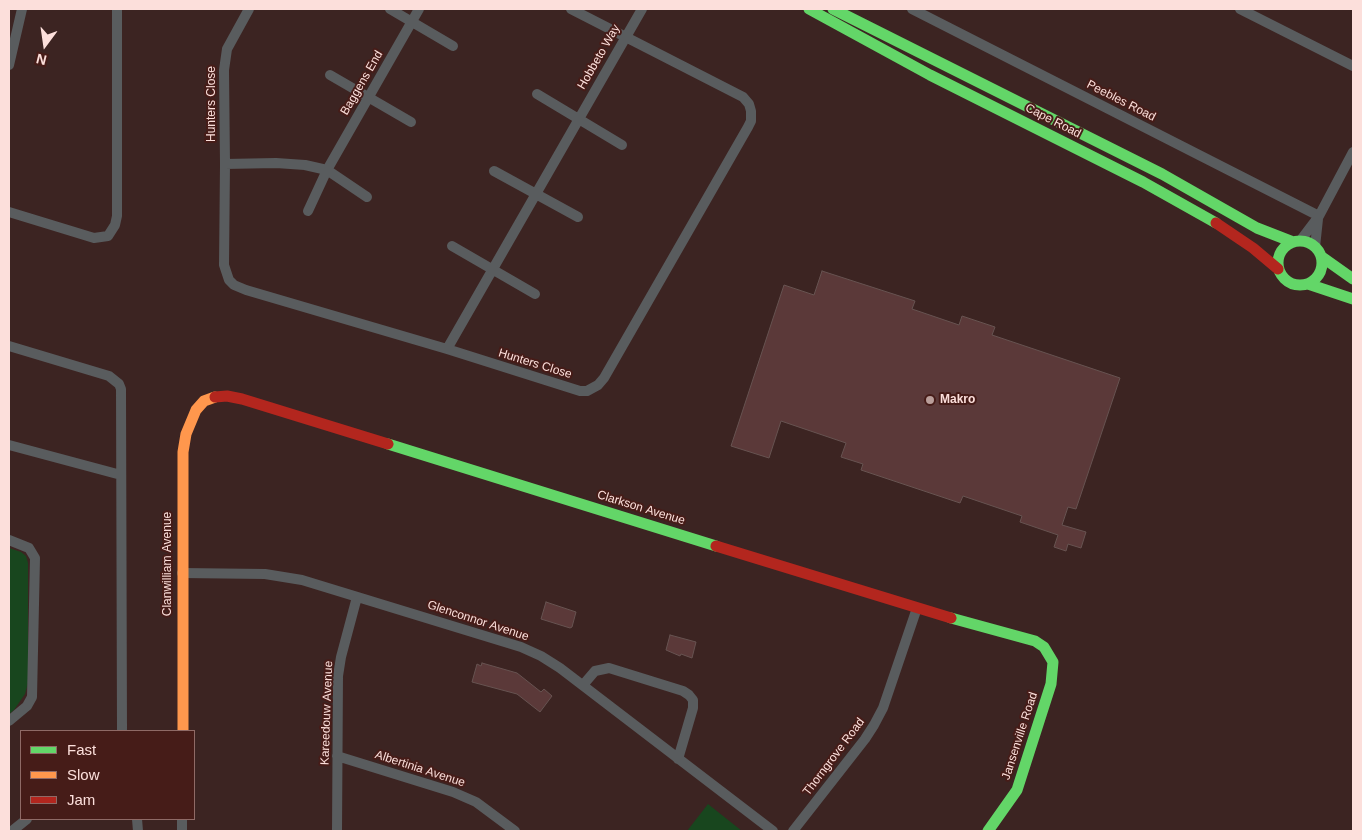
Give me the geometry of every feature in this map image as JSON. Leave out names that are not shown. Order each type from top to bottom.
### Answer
[{"type":"street","points":[[9,65],[22,9]]},
{"type":"street","points":[[9,212],[94,238],[108,236],[115,225],[117,216],[117,9]]},
{"type":"street","name":"Hunters Close","points":[[248,9],[232,37],[225,58],[224,266],[228,280],[246,290],[587,392],[598,385],[604,378],[748,127],[751,111],[749,104],[743,97],[570,9]]},
{"type":"street","points":[[390,9],[454,46]]},
{"type":"street","name":"Baggens End","points":[[308,211],[327,170],[419,9]]},
{"type":"street","name":"Hobbeto Way","points":[[447,349],[642,9]]},
{"type":"street","name":"Cape Road","points":[[809,9],[930,75],[1177,201],[1234,234],[1278,269],[1284,279],[1290,284],[1297,286],[1308,284],[1353,299]]},
{"type":"street","name":"Cape Road","points":[[834,9],[1162,174],[1257,228],[1296,241],[1307,242],[1353,279]]},
{"type":"street","name":"Peebles Road","points":[[912,9],[1318,216]]},
{"type":"street","points":[[1240,9],[1353,66]]},
{"type":"street","points":[[330,75],[411,122]]},
{"type":"street","points":[[537,94],[622,145]]},
{"type":"street","points":[[1278,269],[1278,257],[1282,250],[1296,241],[1318,216],[1352,157]]},
{"type":"street","points":[[225,164],[305,165],[327,170],[366,197]]},
{"type":"street","points":[[494,170],[578,217]]},
{"type":"street","points":[[1308,284],[1318,277],[1321,271],[1318,252],[1318,216]]},
{"type":"street","points":[[452,246],[535,294]]},
{"type":"street","points":[[9,346],[109,376],[119,384],[121,389],[122,730]]},
{"type":"street","name":"Clarkson Avenue","points":[[204,401],[213,397],[227,396],[242,399],[918,608],[1035,641],[1044,647],[1050,655],[1053,662],[1053,670]]},
{"type":"street","name":"Clanwilliam Avenue","points":[[183,730],[183,452],[191,421],[196,410],[204,401]]},
{"type":"street","points":[[9,445],[121,475]]},
{"type":"street","points":[[9,540],[29,548],[35,558],[32,697],[26,706],[9,722]]},
{"type":"street","name":"Glenconnor Avenue","points":[[182,573],[265,574],[302,580],[521,647],[541,656],[560,668],[773,831]]},
{"type":"street","name":"Kareedouw Avenue","points":[[337,831],[338,676],[341,657],[357,597]]},
{"type":"street","name":"Thorngrove Road","points":[[793,831],[874,725],[883,708],[918,608]]},
{"type":"street","points":[[583,685],[596,671],[609,668],[683,691],[689,695],[693,700],[694,708],[678,759]]},
{"type":"street","name":"Jansenville Road","points":[[988,831],[1017,790],[1046,703],[1053,670]]},
{"type":"street","name":"Albertinia Avenue","points":[[337,756],[453,792],[476,802],[515,831]]},
{"type":"street","points":[[12,831],[26,820]]},
{"type":"green space","points":[[9,548],[21,552],[26,556],[28,563],[28,683],[25,694],[9,714]]},
{"type":"green space","points":[[708,804],[742,831],[687,831]]},
{"type":"building","name":"Makro","points":[[822,271],[915,301],[912,309],[959,325],[962,316],[995,327],[992,335],[1120,378],[1076,509],[1068,507],[1062,525],[1086,532],[1081,548],[1068,544],[1066,551],[1054,547],[1058,535],[1020,522],[1022,516],[963,496],[960,503],[861,470],[863,464],[841,457],[846,443],[781,421],[769,458],[731,446],[784,285],[814,295]]},
{"type":"building","points":[[546,602],[576,612],[572,627],[541,619]]},
{"type":"building","points":[[670,635],[696,642],[692,658],[681,654],[680,656],[666,650]]},
{"type":"building","points":[[482,663],[517,673],[541,692],[544,689],[552,696],[540,712],[517,694],[472,682],[477,664],[481,666]]},
{"type":"traffic: fast","points":[[809,9],[930,75],[1143,182],[1216,223]]},
{"type":"traffic: fast","points":[[833,9],[1162,174],[1257,228],[1293,242]]},
{"type":"traffic: fast","points":[[1304,241],[1316,247],[1321,254],[1322,263],[1321,272],[1316,279],[1309,284],[1296,285],[1288,282],[1281,275],[1278,259],[1281,251],[1288,244],[1304,241]]},
{"type":"traffic: fast","points":[[1322,257],[1353,279]]},
{"type":"traffic: fast","points":[[1308,284],[1353,299]]},
{"type":"traffic: fast","points":[[388,444],[716,546]]},
{"type":"traffic: fast","points":[[951,618],[1035,641],[1044,647],[1053,662],[1051,684],[1017,790],[988,831]]},
{"type":"traffic: slow","points":[[183,730],[183,452],[186,434],[196,410],[204,401],[215,397]]},
{"type":"traffic: jam","points":[[1216,223],[1253,248],[1278,269]]},
{"type":"traffic: jam","points":[[215,397],[227,396],[242,399],[388,444]]},
{"type":"traffic: jam","points":[[716,546],[951,618]]},
{"type":"place","name":"Makro","points":[[930,400]]}]
